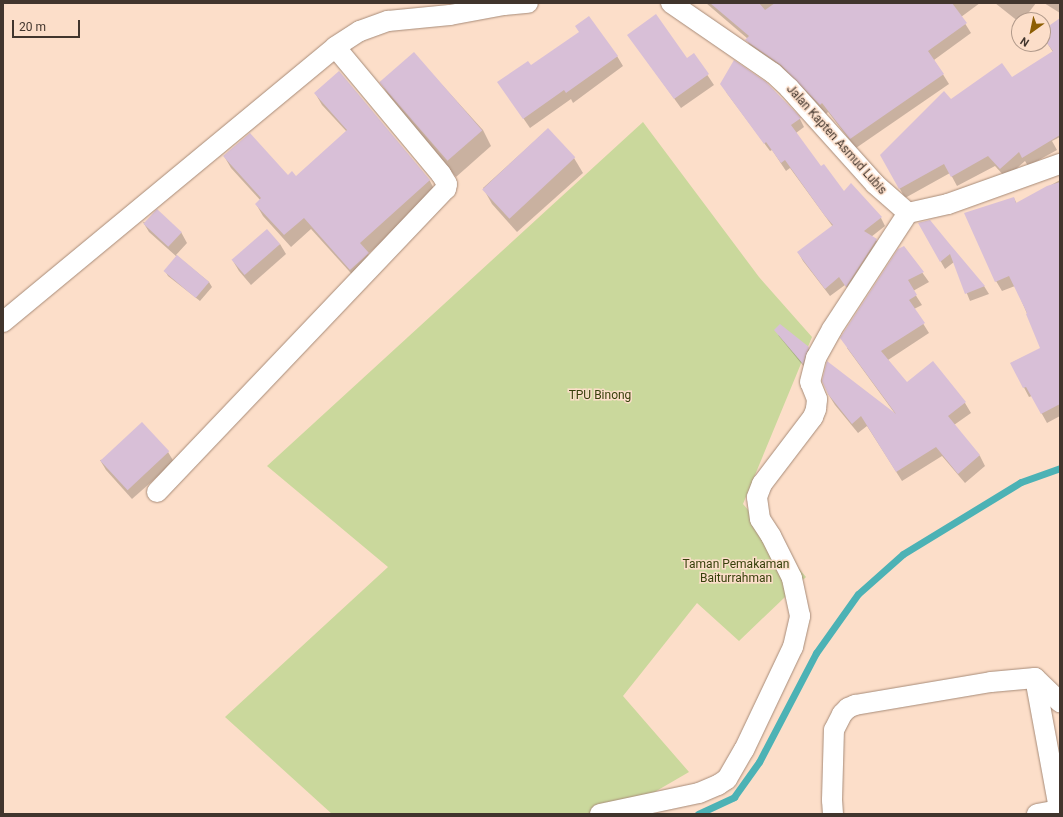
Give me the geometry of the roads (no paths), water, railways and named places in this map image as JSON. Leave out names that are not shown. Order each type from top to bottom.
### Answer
[{"type":"street","points":[[3,322],[335,47],[360,31],[388,21],[450,15],[504,5],[528,3]]},
{"type":"street","name":"Jalan Kapten Asmud Lubis","points":[[671,3],[773,73],[790,88],[875,184],[908,213]]},
{"type":"street","points":[[157,492],[446,189],[447,184],[442,174],[335,47]]},
{"type":"street","points":[[600,814],[698,794],[727,779],[744,750],[793,648],[800,616],[792,578],[760,519],[757,497],[762,484],[813,417],[817,399],[810,382],[816,358],[832,329],[908,213],[948,204],[1060,164]]},
{"type":"street","points":[[1035,678],[1059,812],[1037,814]]},
{"type":"street","points":[[833,814],[834,730],[842,714],[848,708],[855,705],[991,682],[1035,678],[1060,702]]},
{"type":"waterway","points":[[698,814],[734,797],[759,762],[816,653],[858,594],[903,554],[1021,482],[1060,468]]},
{"type":"park label","name":"TPU Binong","points":[[600,396]]},
{"type":"park label","name":"Taman Pemakaman Baiturrahman","points":[[736,572]]}]
